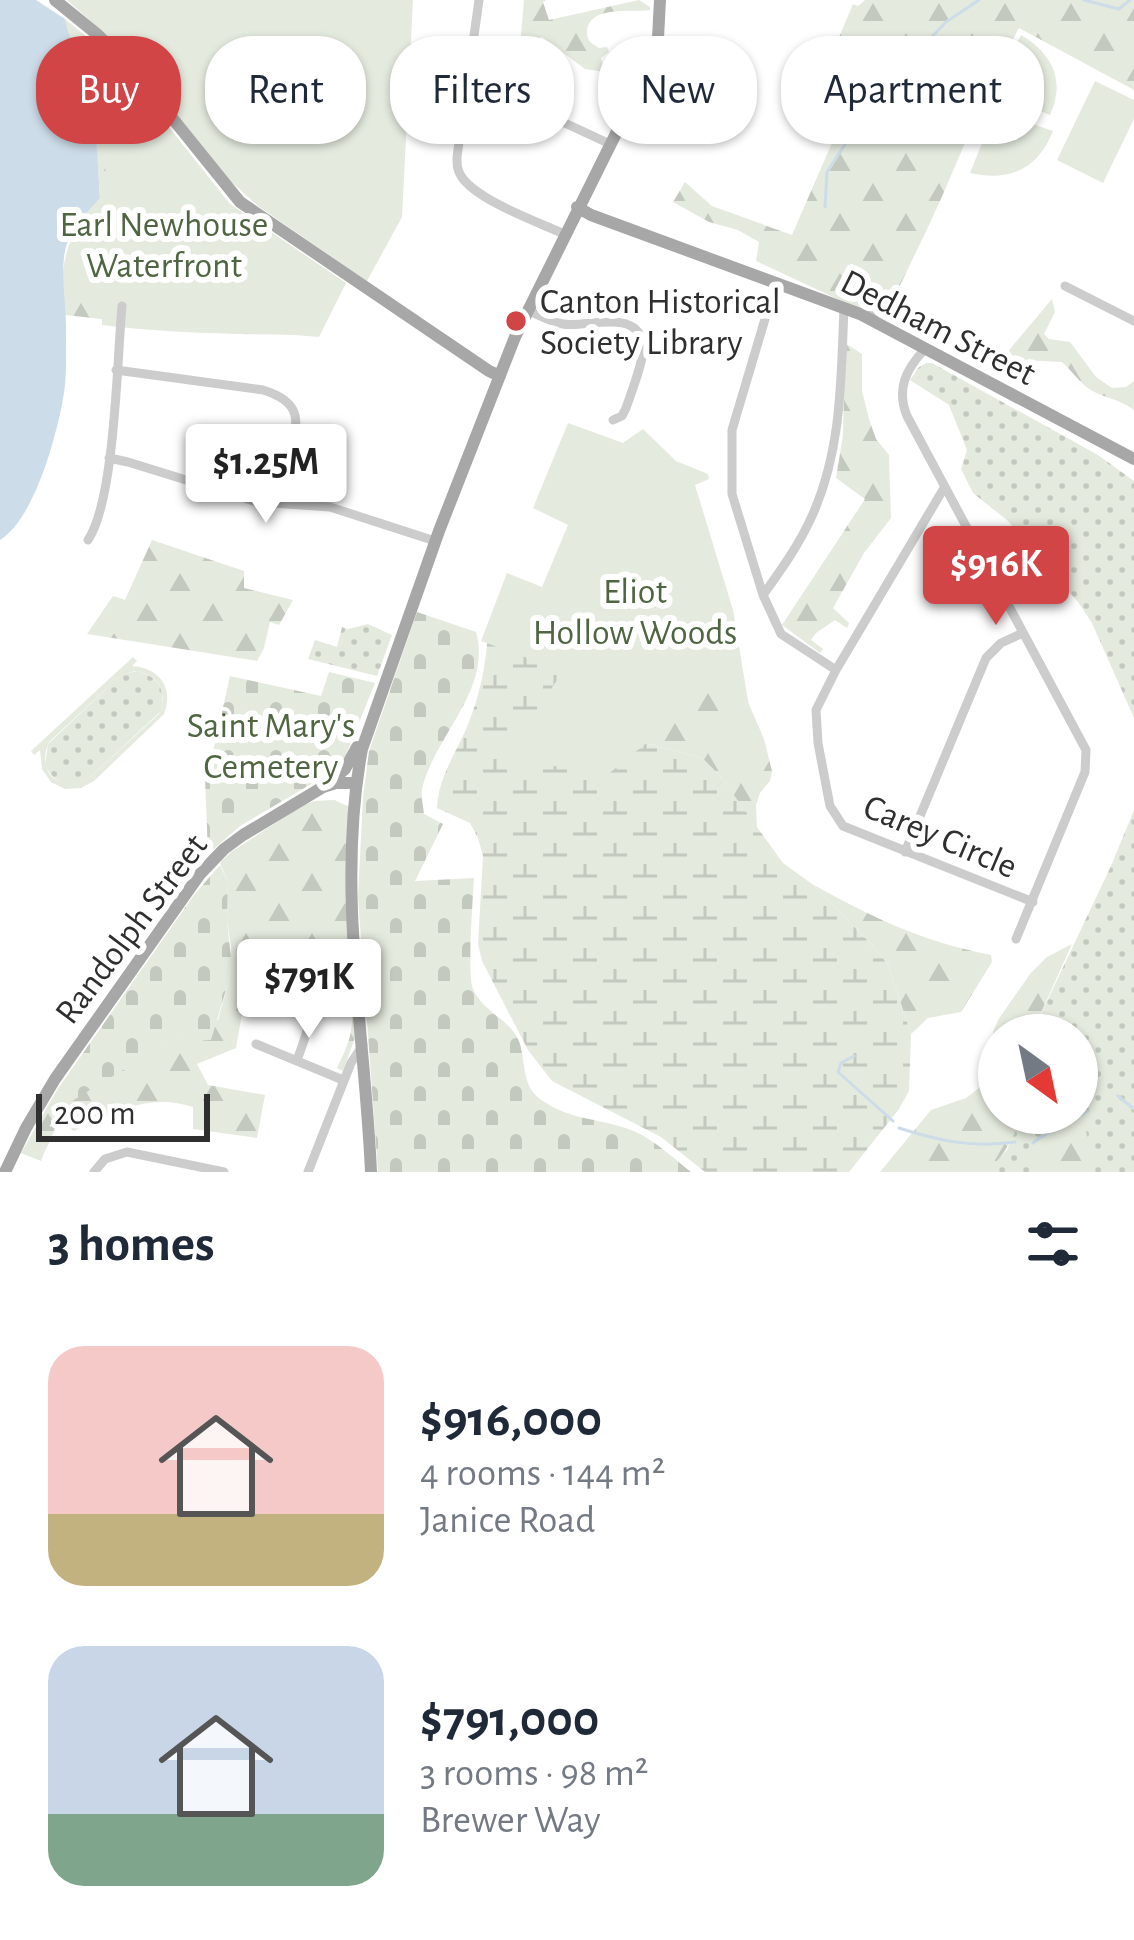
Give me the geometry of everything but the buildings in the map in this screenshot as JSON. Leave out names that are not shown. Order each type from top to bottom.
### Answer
[{"type":"main road","points":[[55,0],[131,67],[240,202],[500,376]]},
{"type":"main road","points":[[658,36],[660,0]]},
{"type":"main road","points":[[371,1172],[351,886],[366,734],[435,541],[527,310],[610,144]]},
{"type":"main road","name":"Dedham Street","points":[[578,207],[844,307],[1134,459]]},
{"type":"main road","points":[[329,783],[354,754],[380,695]]},
{"type":"main road","name":"Randolph Street","points":[[5,1172],[56,1079],[215,857],[329,783],[358,779]]},
{"type":"street","points":[[474,36],[479,0]]},
{"type":"street","points":[[459,144],[458,170],[463,179],[485,196],[564,234]]},
{"type":"street","points":[[776,282],[735,417],[730,474],[763,595],[781,634],[836,670]]},
{"type":"street","points":[[1065,286],[1133,318]]},
{"type":"street","points":[[88,540],[98,522],[109,458],[122,306]]},
{"type":"street","points":[[763,595],[803,535],[831,462],[842,380],[844,307]]},
{"type":"street","points":[[527,310],[569,325],[623,322],[638,333],[643,354],[626,408],[613,421]]},
{"type":"street","points":[[925,349],[907,371],[902,406],[1086,750],[1085,772],[1016,939]]},
{"type":"street","points":[[116,370],[263,390],[286,400],[296,426],[284,477],[290,504]]},
{"type":"street","points":[[109,458],[257,502],[330,507],[435,541]]},
{"type":"street","name":"Carey Circle","points":[[944,488],[816,710],[830,806],[843,826],[1033,902]]},
{"type":"street","points":[[905,852],[986,658],[1001,643],[1023,633]]},
{"type":"street","points":[[297,1060],[312,1020],[309,976]]},
{"type":"street","points":[[256,1044],[344,1080]]},
{"type":"street","points":[[308,1172],[350,1063],[363,1045]]},
{"type":"street","points":[[94,1172],[105,1159],[127,1152],[224,1172]]},
{"type":"street","points":[[150,1172],[153,1156]]},
{"type":"green space","points":[[67,0],[413,0],[411,36],[390,36],[390,144],[406,144],[402,217],[367,281],[258,206],[225,176],[181,122],[181,36],[108,36]]},
{"type":"green space","points":[[524,0],[547,0],[543,2],[549,20],[639,0],[650,7],[603,14],[589,23],[589,40],[598,47],[598,71],[574,61],[574,36],[521,36]]},
{"type":"green space","points":[[865,0],[1134,0],[1134,90],[1044,41],[1044,36],[1019,28],[1015,36],[840,36],[853,4]]},
{"type":"green space","name":"Earl Newhouse Waterfront","points":[[65,19],[85,36],[68,36]]},
{"type":"green space","points":[[1044,54],[1056,79],[1050,115],[1044,113]]},
{"type":"green space","points":[[1095,81],[1134,100],[1134,119],[1103,183],[1057,160]]},
{"type":"green space","points":[[1044,128],[1053,131],[1039,155],[1021,170],[998,176],[970,173],[982,144],[1044,144]]},
{"type":"green space","name":"Earl Newhouse Waterfront","points":[[181,142],[230,204],[346,283],[319,337],[116,320],[117,304],[67,299],[69,256],[83,216],[103,197],[103,146]]},
{"type":"green space","name":"Earl Newhouse Waterfront","points":[[95,144],[181,144],[230,204],[272,234],[294,335],[150,330],[65,315],[62,280],[67,251],[79,224],[100,197]]},
{"type":"green space","points":[[831,144],[965,144],[906,273],[878,318],[756,261],[759,242],[673,202],[685,182],[712,206],[792,235]]},
{"type":"green space","points":[[1052,299],[1055,312],[1044,334],[1070,342],[1096,377],[1112,388],[1134,381],[1134,410],[1091,390],[1062,362],[1004,356]]},
{"type":"green space","points":[[845,343],[862,354],[862,391],[869,419],[889,455],[891,518],[864,553],[833,608],[849,623],[847,628],[835,620],[811,640],[823,649],[820,653],[782,625],[865,499],[836,478],[843,435]]},
{"type":"green space","points":[[926,363],[1098,455],[1134,481],[1134,718],[1078,602],[1007,520],[973,493],[961,469],[967,450],[949,405],[910,380]]},
{"type":"green space","name":"Eliot Hollow Woods","points":[[568,423],[623,443],[643,429],[676,461],[708,474],[709,479],[695,485],[733,610],[763,791],[726,745],[733,701],[714,688],[606,776],[512,758],[513,747],[563,671],[481,641],[507,573],[542,587],[568,525],[533,508]]},
{"type":"green space","points":[[152,540],[244,571],[244,588],[293,600],[279,625],[270,622],[257,661],[87,634],[113,596],[125,600]]},
{"type":"green space","points":[[576,556],[745,695],[772,771],[756,805],[757,828],[702,758],[648,744],[620,725]]},
{"type":"green space","points":[[515,605],[620,725],[648,744],[702,758],[783,863],[812,884],[888,965],[911,1034],[909,1091],[849,1172],[705,1172],[661,1137],[552,1081],[528,1050],[482,961],[478,944],[483,856],[478,838],[470,823],[437,808],[444,776],[475,704],[488,632]]},
{"type":"green space","points":[[417,612],[476,632],[479,653],[470,692],[423,785],[424,814],[443,824],[415,881],[474,878],[473,989],[516,1035],[536,1096],[563,1111],[641,1135],[691,1172],[378,1172],[358,897],[363,797],[369,751]]},
{"type":"green space","points":[[368,624],[392,635],[377,676],[308,659],[315,640],[337,647],[342,627]]},
{"type":"green space","points":[[133,657],[137,661],[132,666],[157,675],[166,688],[164,714],[81,788],[65,789],[51,782],[42,769],[40,750],[34,755],[31,751]],"holes":[[[142,673],[162,691],[159,714],[87,780],[58,781],[45,762],[49,742],[119,677]]]},
{"type":"green space","points":[[137,671],[159,685],[160,712],[87,780],[68,784],[57,780],[45,765],[48,744],[121,675]]},
{"type":"green space","name":"Saint Mary's Cemetery","points":[[329,672],[375,683],[343,762],[240,826],[208,854],[204,753],[213,752],[230,676],[321,696]]},
{"type":"green space","points":[[334,800],[350,807],[356,1035],[343,1071],[337,1068],[350,1036],[352,1010],[340,944],[318,959],[285,955],[271,970],[262,995],[243,1008],[236,1048],[197,1064],[208,1085],[265,1095],[257,1138],[193,1129],[193,1107],[161,1102],[132,1107],[74,1131],[57,1120],[41,1161],[21,1153],[57,1090],[72,1100],[186,1031],[218,1020],[229,980],[231,947],[228,882],[220,863],[303,805]]},
{"type":"green space","points":[[1134,810],[1134,1172],[985,1172],[1007,1150],[1013,1134],[1098,1134],[1098,1014],[1041,1014]]},
{"type":"green space","name":"Saint Mary's Cemetery","points":[[220,865],[228,882],[231,959],[211,1040],[191,1041],[185,1032],[72,1101],[57,1090]]},
{"type":"green space","points":[[812,884],[898,927],[991,955],[992,962],[961,1012],[928,1018],[911,1034],[888,965]]},
{"type":"green space","points":[[1072,944],[1040,1014],[1002,1014],[1030,974],[1047,957]]},
{"type":"green space","points":[[978,1089],[978,1134],[1013,1134],[992,1166],[985,1172],[880,1172],[931,1110]]},
{"type":"green space","points":[[1043,1134],[1087,1134],[1089,1172],[1031,1172]]},
{"type":"water","points":[[0,0],[36,0],[65,19],[70,36],[36,36],[36,144],[96,144],[100,198],[74,230],[65,251],[65,384],[49,455],[23,515],[0,540]]},
{"type":"waterway","points":[[825,207],[827,172],[857,126],[873,112],[884,59],[928,41],[979,0]]},
{"type":"waterway","points":[[1084,0],[1119,9],[1130,0]]},
{"type":"waterway","points":[[854,1056],[841,1063],[838,1072],[893,1121]]},
{"type":"waterway","points":[[1118,1096],[1134,1109]]},
{"type":"waterway","points":[[899,1128],[956,1142],[1015,1142]]},
{"type":"waterway","points":[[1033,1143],[1047,1134]]},
{"type":"place","name":"Canton Historical Society Library","points":[[516,321]]}]
